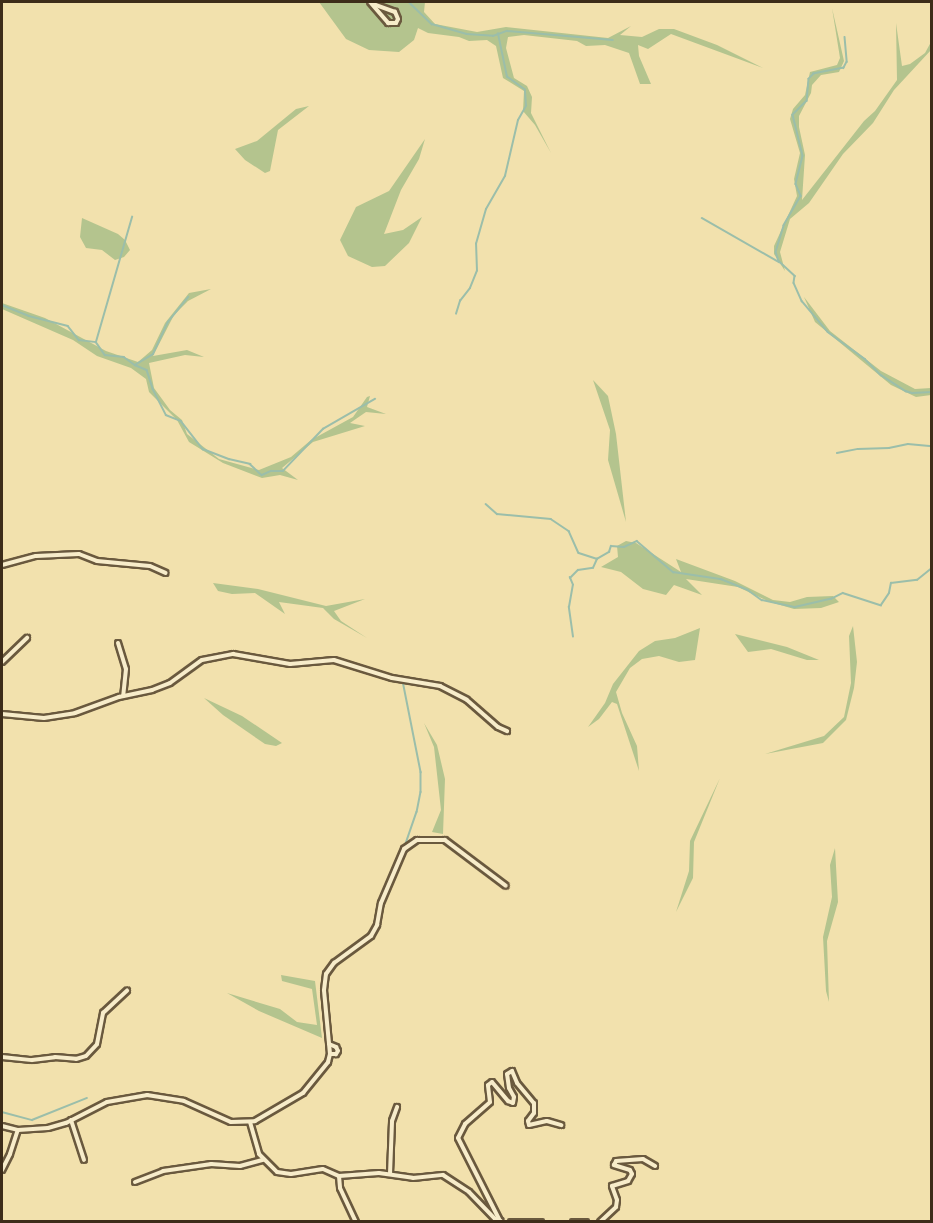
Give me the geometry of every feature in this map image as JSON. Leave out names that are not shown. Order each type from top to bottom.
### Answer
[{"type":"street","points":[[371,3],[395,12],[398,19],[396,23],[388,23],[371,3]]},
{"type":"street","points":[[2,565],[36,556],[79,554],[97,561],[150,566],[166,573]]},
{"type":"street","points":[[2,662],[27,638]]},
{"type":"street","points":[[118,643],[126,669],[123,696]]},
{"type":"street","points":[[2,714],[54,717],[87,710],[123,696],[160,687],[202,660],[222,655],[240,654],[299,664],[334,660],[392,678],[426,683],[453,691],[498,727],[507,730]]},
{"type":"street","points":[[2,1126],[18,1131],[48,1128],[71,1120],[107,1101],[147,1095],[184,1101],[231,1122],[250,1122],[303,1093],[328,1062],[330,1054],[324,990],[326,974],[334,963],[371,936],[384,894],[404,849],[424,839],[445,840],[506,886]]},
{"type":"street","points":[[2,1057],[32,1060],[55,1057],[76,1059],[86,1056],[97,1044],[103,1013],[128,992]]},
{"type":"street","points":[[329,1044],[336,1047],[338,1051],[336,1054],[330,1054]]},
{"type":"street","points":[[500,1221],[458,1138],[465,1124],[490,1102],[488,1085],[492,1083],[508,1101],[513,1103],[514,1097],[509,1088],[507,1074],[512,1071],[517,1083],[534,1103],[534,1113],[528,1121],[529,1125],[547,1121],[561,1125]]},
{"type":"street","points":[[390,1174],[392,1121],[397,1107]]},
{"type":"street","points":[[71,1120],[84,1160]]},
{"type":"street","points":[[250,1122],[263,1160],[280,1173],[321,1169],[339,1176],[390,1174],[413,1178],[446,1176],[475,1197],[495,1219],[500,1221]]},
{"type":"street","points":[[2,1170],[18,1131]]},
{"type":"street","points":[[600,1221],[616,1207],[617,1200],[612,1186],[627,1181],[632,1174],[630,1170],[614,1165],[616,1161],[643,1159],[655,1166]]},
{"type":"street","points":[[135,1182],[164,1171],[211,1164],[240,1166],[263,1160]]},
{"type":"street","points":[[339,1176],[340,1188],[356,1221]]},
{"type":"street","points":[[511,1221],[541,1221]]},
{"type":"street","points":[[573,1221],[586,1221]]},
{"type":"green space","points":[[319,2],[425,2],[424,12],[435,24],[477,32],[506,27],[608,38],[631,26],[620,35],[642,37],[659,29],[674,29],[717,45],[763,68],[671,34],[648,49],[638,45],[639,56],[651,84],[640,84],[629,53],[605,45],[586,46],[577,41],[524,35],[508,37],[506,48],[514,78],[527,86],[532,97],[531,113],[551,153],[535,125],[523,111],[524,91],[503,78],[496,46],[487,40],[469,41],[459,37],[428,33],[418,28],[414,40],[399,52],[369,50],[346,39]]},
{"type":"green space","points":[[832,8],[844,61],[839,72],[821,75],[812,85],[811,93],[799,116],[805,155],[802,200],[864,121],[875,111],[897,80],[896,23],[902,66],[910,64],[925,53],[931,42],[931,50],[894,90],[873,123],[843,154],[809,203],[790,219],[780,252],[785,271],[774,254],[774,246],[797,196],[794,179],[800,153],[790,119],[793,109],[805,95],[810,72],[837,65],[840,58]]},
{"type":"green space","points":[[309,106],[278,130],[270,171],[265,173],[245,160],[235,149],[257,141],[296,109]]},
{"type":"green space","points":[[425,139],[419,159],[401,190],[384,234],[403,230],[422,217],[409,243],[385,266],[372,267],[348,256],[340,240],[356,207],[389,191]]},
{"type":"green space","points":[[82,218],[118,234],[125,240],[130,250],[124,257],[115,260],[102,250],[86,248],[80,237]]},
{"type":"green space","points":[[211,289],[188,301],[174,315],[153,356],[187,350],[204,357],[185,355],[149,363],[154,388],[170,410],[182,420],[187,434],[219,459],[259,470],[291,457],[311,440],[353,417],[370,396],[367,407],[386,414],[366,412],[350,423],[365,426],[313,442],[282,468],[298,480],[280,475],[262,478],[223,463],[189,442],[177,420],[149,392],[146,379],[131,368],[97,356],[73,340],[2,309],[2,303],[45,318],[106,351],[138,362],[152,350],[165,323],[189,293]]},
{"type":"green space","points":[[804,297],[830,331],[881,371],[915,389],[931,388],[931,395],[916,397],[891,385],[815,322]]},
{"type":"green space","points":[[593,380],[608,396],[616,434],[626,522],[608,460],[610,430]]},
{"type":"green space","points":[[626,541],[636,543],[681,572],[676,559],[735,581],[773,600],[790,602],[807,597],[833,596],[839,602],[821,608],[794,609],[770,602],[738,587],[686,579],[702,595],[674,585],[666,595],[643,589],[621,572],[601,567],[618,557],[617,546]]},
{"type":"green space","points":[[213,583],[258,589],[326,606],[365,599],[334,611],[341,621],[367,638],[334,619],[323,608],[279,602],[285,614],[255,593],[232,594],[218,591]]},
{"type":"green space","points":[[853,626],[857,662],[854,688],[846,720],[823,743],[765,754],[824,736],[844,717],[851,683],[849,636]]},
{"type":"green space","points":[[700,628],[695,660],[679,662],[659,656],[642,659],[630,668],[616,692],[622,713],[637,746],[639,771],[617,704],[612,702],[599,719],[588,727],[605,703],[613,684],[639,651],[655,641],[675,638]]},
{"type":"green space","points":[[735,634],[787,647],[819,660],[807,660],[771,649],[748,652]]},
{"type":"green space","points":[[204,698],[242,716],[282,743],[276,746],[265,744],[223,715]]},
{"type":"green space","points":[[424,723],[437,745],[445,779],[443,834],[432,832],[441,810],[434,747]]},
{"type":"green space","points":[[720,778],[694,842],[693,878],[676,912],[689,871],[690,841]]},
{"type":"green space","points":[[835,848],[838,902],[827,941],[829,1002],[826,991],[823,937],[832,897],[830,865]]},
{"type":"green space","points":[[281,975],[315,981],[322,1038],[259,1011],[227,993],[280,1009],[297,1022],[317,1025],[312,989],[282,981]]},
{"type":"waterway","points":[[409,2],[432,24],[467,34],[493,36],[507,31],[613,40]]},
{"type":"waterway","points":[[456,314],[460,301],[470,288],[477,271],[476,244],[486,209],[505,176],[518,120],[526,106],[525,90],[507,77],[498,34]]},
{"type":"waterway","points":[[845,37],[847,62],[844,68],[814,74],[809,79],[807,101],[793,115],[803,156],[796,184],[801,196],[784,226],[776,252],[779,261],[795,276],[794,283],[802,301],[828,332],[865,359],[881,375],[906,391],[932,392]]},
{"type":"waterway","points":[[96,342],[132,217]]},
{"type":"waterway","points":[[702,218],[779,262]]},
{"type":"waterway","points":[[2,305],[29,316],[68,326],[79,340],[96,342],[105,355],[124,357],[135,365],[153,354],[168,322],[188,297]]},
{"type":"waterway","points":[[135,365],[147,370],[153,389],[166,415],[181,421],[203,449],[250,464],[262,475],[271,471],[283,471],[323,429],[375,399]]},
{"type":"waterway","points":[[837,453],[908,444],[932,446]]},
{"type":"waterway","points":[[486,504],[497,514],[551,519],[569,531],[579,553],[597,559],[609,552],[611,546],[624,547],[637,541],[673,572],[721,579],[748,590],[762,600],[795,607],[831,599],[843,593],[881,605],[889,593],[891,583],[917,580],[932,568]]},
{"type":"waterway","points":[[573,637],[569,607],[573,585],[570,578],[578,570],[593,568],[597,559]]},
{"type":"waterway","points":[[403,681],[421,772],[421,792],[417,812],[405,846]]},
{"type":"waterway","points":[[2,1112],[32,1120],[87,1098]]}]
